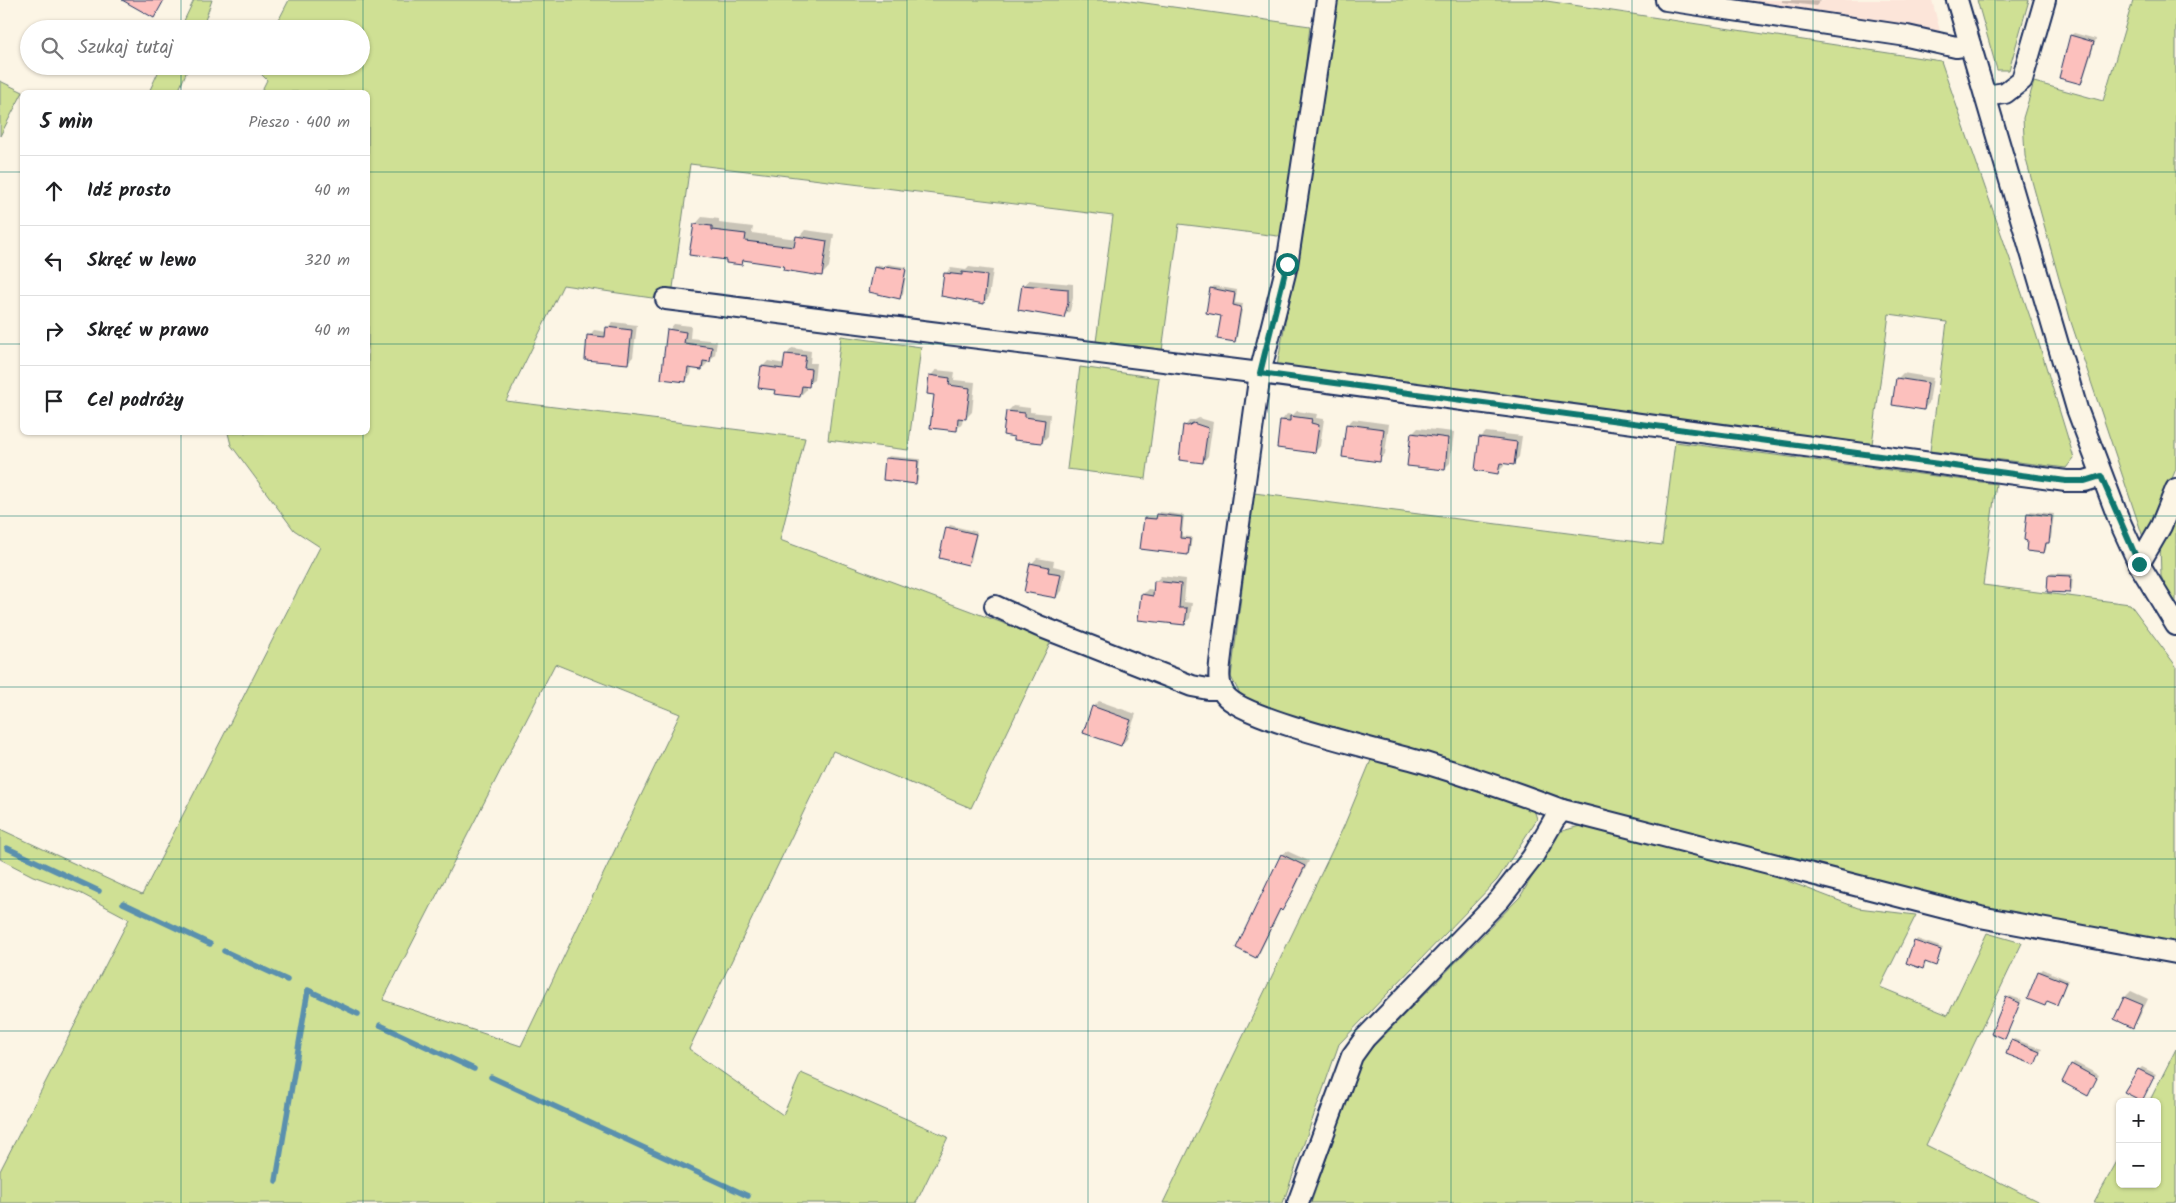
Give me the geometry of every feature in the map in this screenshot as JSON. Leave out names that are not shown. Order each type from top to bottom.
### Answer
[{"type":"street","points":[[1327,0],[1287,264],[1260,373],[1222,646],[1219,679],[1224,694],[1232,702],[1259,716],[1426,763],[1562,810],[1980,917],[2176,954]]},
{"type":"street","points":[[1666,0],[1907,36],[1956,47],[1970,45]]},
{"type":"street","points":[[1957,0],[2077,409],[2101,476],[2139,564],[2176,625]]},
{"type":"street","points":[[1986,96],[2005,93],[2022,80],[2045,0]]},
{"type":"street","points":[[666,299],[1260,373],[2066,481],[2085,481],[2101,476]]},
{"type":"street","points":[[2139,564],[2161,526],[2176,489]]},
{"type":"street","points":[[995,606],[1039,626],[1192,686],[1222,689]]},
{"type":"street","points":[[1298,1203],[1352,1056],[1365,1038],[1500,899],[1532,858],[1562,810]]},
{"type":"shaded area","points":[[1701,0],[1932,0],[1940,31]]},
{"type":"green space","points":[[194,0],[212,0],[205,20],[184,20]]},
{"type":"green space","points":[[289,0],[1123,0],[1310,26],[1286,237],[1179,224],[1162,351],[1096,342],[1113,216],[690,164],[673,288],[659,299],[563,285],[506,401],[805,438],[780,540],[1051,641],[971,808],[833,751],[689,1049],[783,1115],[801,1073],[948,1137],[916,1203],[0,1203],[0,1171],[129,919],[80,893],[33,876],[0,859],[0,829],[142,895],[320,547],[294,530],[231,445],[228,435],[370,435],[370,90],[262,90],[267,80],[262,75],[370,75],[370,20],[279,20]],"holes":[[[555,664],[680,714],[521,1046],[383,1000]]]},
{"type":"green space","points":[[1333,0],[1540,0],[1941,61],[2036,334],[2074,458],[2066,468],[1930,451],[1947,322],[1889,314],[1872,444],[1277,366],[1299,249]]},
{"type":"green space","points":[[1977,0],[2029,0],[2009,70],[1997,70]]},
{"type":"green space","points":[[2133,0],[2176,0],[2176,469],[2145,543],[2071,322],[2025,156],[2023,118],[2034,82],[2103,101]]},
{"type":"green space","points":[[157,75],[185,75],[179,90],[150,90]]},
{"type":"green space","points":[[0,81],[20,91],[20,98],[0,136]]},
{"type":"green space","points":[[841,336],[921,347],[908,450],[828,440]]},
{"type":"green space","points":[[1080,367],[1159,378],[1146,479],[1067,469]]},
{"type":"green space","points":[[1675,442],[1996,484],[1983,585],[2130,604],[2176,666],[2176,947],[2038,922],[1716,843],[1251,706],[1239,692],[1231,677],[1254,493],[1662,545]]},
{"type":"green space","points":[[2176,515],[2176,602],[2167,590],[2161,576],[2160,543]]},
{"type":"green space","points":[[1374,753],[1532,803],[1537,819],[1497,880],[1339,1044],[1283,1203],[1163,1203],[1344,826]]},
{"type":"green space","points":[[1583,825],[1759,870],[1858,908],[1916,915],[1880,987],[1948,1015],[1987,933],[2022,943],[1926,1145],[2041,1203],[1311,1203],[1361,1059],[1520,897],[1559,832]]},
{"type":"green space","points":[[2176,1049],[2176,1203],[2094,1203],[2116,1163],[2116,1188],[2161,1188],[2161,1098],[2151,1098]]},
{"type":"building","points":[[122,0],[164,0],[154,18]]},
{"type":"building","points":[[2070,35],[2094,42],[2081,84],[2059,78]]},
{"type":"building","points":[[694,224],[712,226],[712,230],[746,234],[745,241],[794,247],[796,236],[827,241],[822,276],[783,270],[784,266],[743,260],[742,265],[726,263],[726,260],[689,255]]},
{"type":"building","points":[[885,266],[906,269],[900,299],[869,292],[874,267],[884,269]]},
{"type":"building","points":[[962,272],[987,275],[984,304],[941,296],[944,273],[962,275]]},
{"type":"building","points":[[1022,285],[1068,289],[1068,303],[1064,318],[1018,310]]},
{"type":"building","points":[[1210,288],[1235,293],[1233,305],[1241,307],[1235,342],[1217,339],[1221,316],[1206,313]]},
{"type":"building","points":[[606,327],[632,330],[628,364],[585,360],[587,335],[605,337]]},
{"type":"building","points":[[667,329],[686,332],[684,343],[712,347],[710,362],[703,361],[702,370],[688,368],[686,382],[661,379]]},
{"type":"building","points":[[785,354],[806,356],[804,368],[811,369],[809,387],[802,386],[800,397],[774,394],[775,390],[758,388],[761,366],[783,369]]},
{"type":"building","points":[[929,375],[950,378],[949,385],[970,388],[966,419],[958,418],[957,431],[930,428],[934,395],[927,394]]},
{"type":"building","points":[[1896,378],[1928,383],[1924,410],[1892,405]]},
{"type":"building","points":[[1006,411],[1025,413],[1025,417],[1045,420],[1042,443],[1014,440],[1014,437],[1003,435]]},
{"type":"building","points":[[1290,416],[1312,419],[1311,423],[1319,425],[1315,453],[1277,448],[1280,420],[1290,421]]},
{"type":"building","points":[[1193,423],[1208,428],[1203,463],[1179,460],[1183,425],[1188,426]]},
{"type":"building","points":[[1346,424],[1384,429],[1380,462],[1342,457]]},
{"type":"building","points":[[1411,433],[1448,438],[1445,470],[1407,466]]},
{"type":"building","points":[[1479,437],[1517,442],[1514,465],[1500,463],[1498,474],[1475,470]]},
{"type":"building","points":[[885,458],[918,461],[916,484],[883,480]]},
{"type":"building","points":[[2027,513],[2052,516],[2049,543],[2046,543],[2044,553],[2026,551],[2027,541],[2024,540]]},
{"type":"building","points":[[1157,514],[1182,517],[1180,538],[1190,539],[1188,555],[1140,549],[1144,518],[1156,519]]},
{"type":"building","points":[[946,527],[976,534],[968,565],[939,558]]},
{"type":"building","points":[[1030,563],[1049,567],[1048,572],[1061,574],[1056,598],[1024,592]]},
{"type":"building","points":[[2048,575],[2071,576],[2070,593],[2047,592]]},
{"type":"building","points":[[1154,581],[1181,584],[1179,608],[1187,608],[1185,625],[1138,620],[1141,594],[1153,596]]},
{"type":"building","points":[[1092,706],[1131,720],[1121,746],[1083,733]]},
{"type":"building","points":[[1281,854],[1305,866],[1282,911],[1280,909],[1256,958],[1236,948]]},
{"type":"building","points":[[1914,941],[1941,950],[1936,966],[1925,962],[1923,969],[1906,963]]},
{"type":"building","points":[[2038,971],[2066,982],[2057,1005],[2047,1001],[2045,1006],[2027,999]]},
{"type":"building","points":[[2006,997],[2020,1003],[2005,1039],[1991,1033]]},
{"type":"building","points":[[2124,997],[2143,1005],[2133,1028],[2114,1019]]},
{"type":"building","points":[[2011,1040],[2040,1052],[2035,1065],[2006,1054]]},
{"type":"building","points":[[2071,1064],[2097,1078],[2088,1096],[2062,1082]]},
{"type":"building","points":[[2138,1069],[2154,1077],[2144,1098],[2136,1098],[2124,1092]]},
{"type":"waterway","points":[[7,848],[99,891]]},
{"type":"waterway","points":[[123,903],[210,944]]},
{"type":"waterway","points":[[224,951],[287,980]]},
{"type":"waterway","points":[[276,1181],[308,990],[358,1014]]},
{"type":"waterway","points":[[380,1025],[474,1069]]},
{"type":"waterway","points":[[491,1077],[748,1196]]},
{"type":"route","points":[[1287,264],[1260,373],[1999,473],[2066,481],[2085,481],[2101,476],[2139,564]]}]
